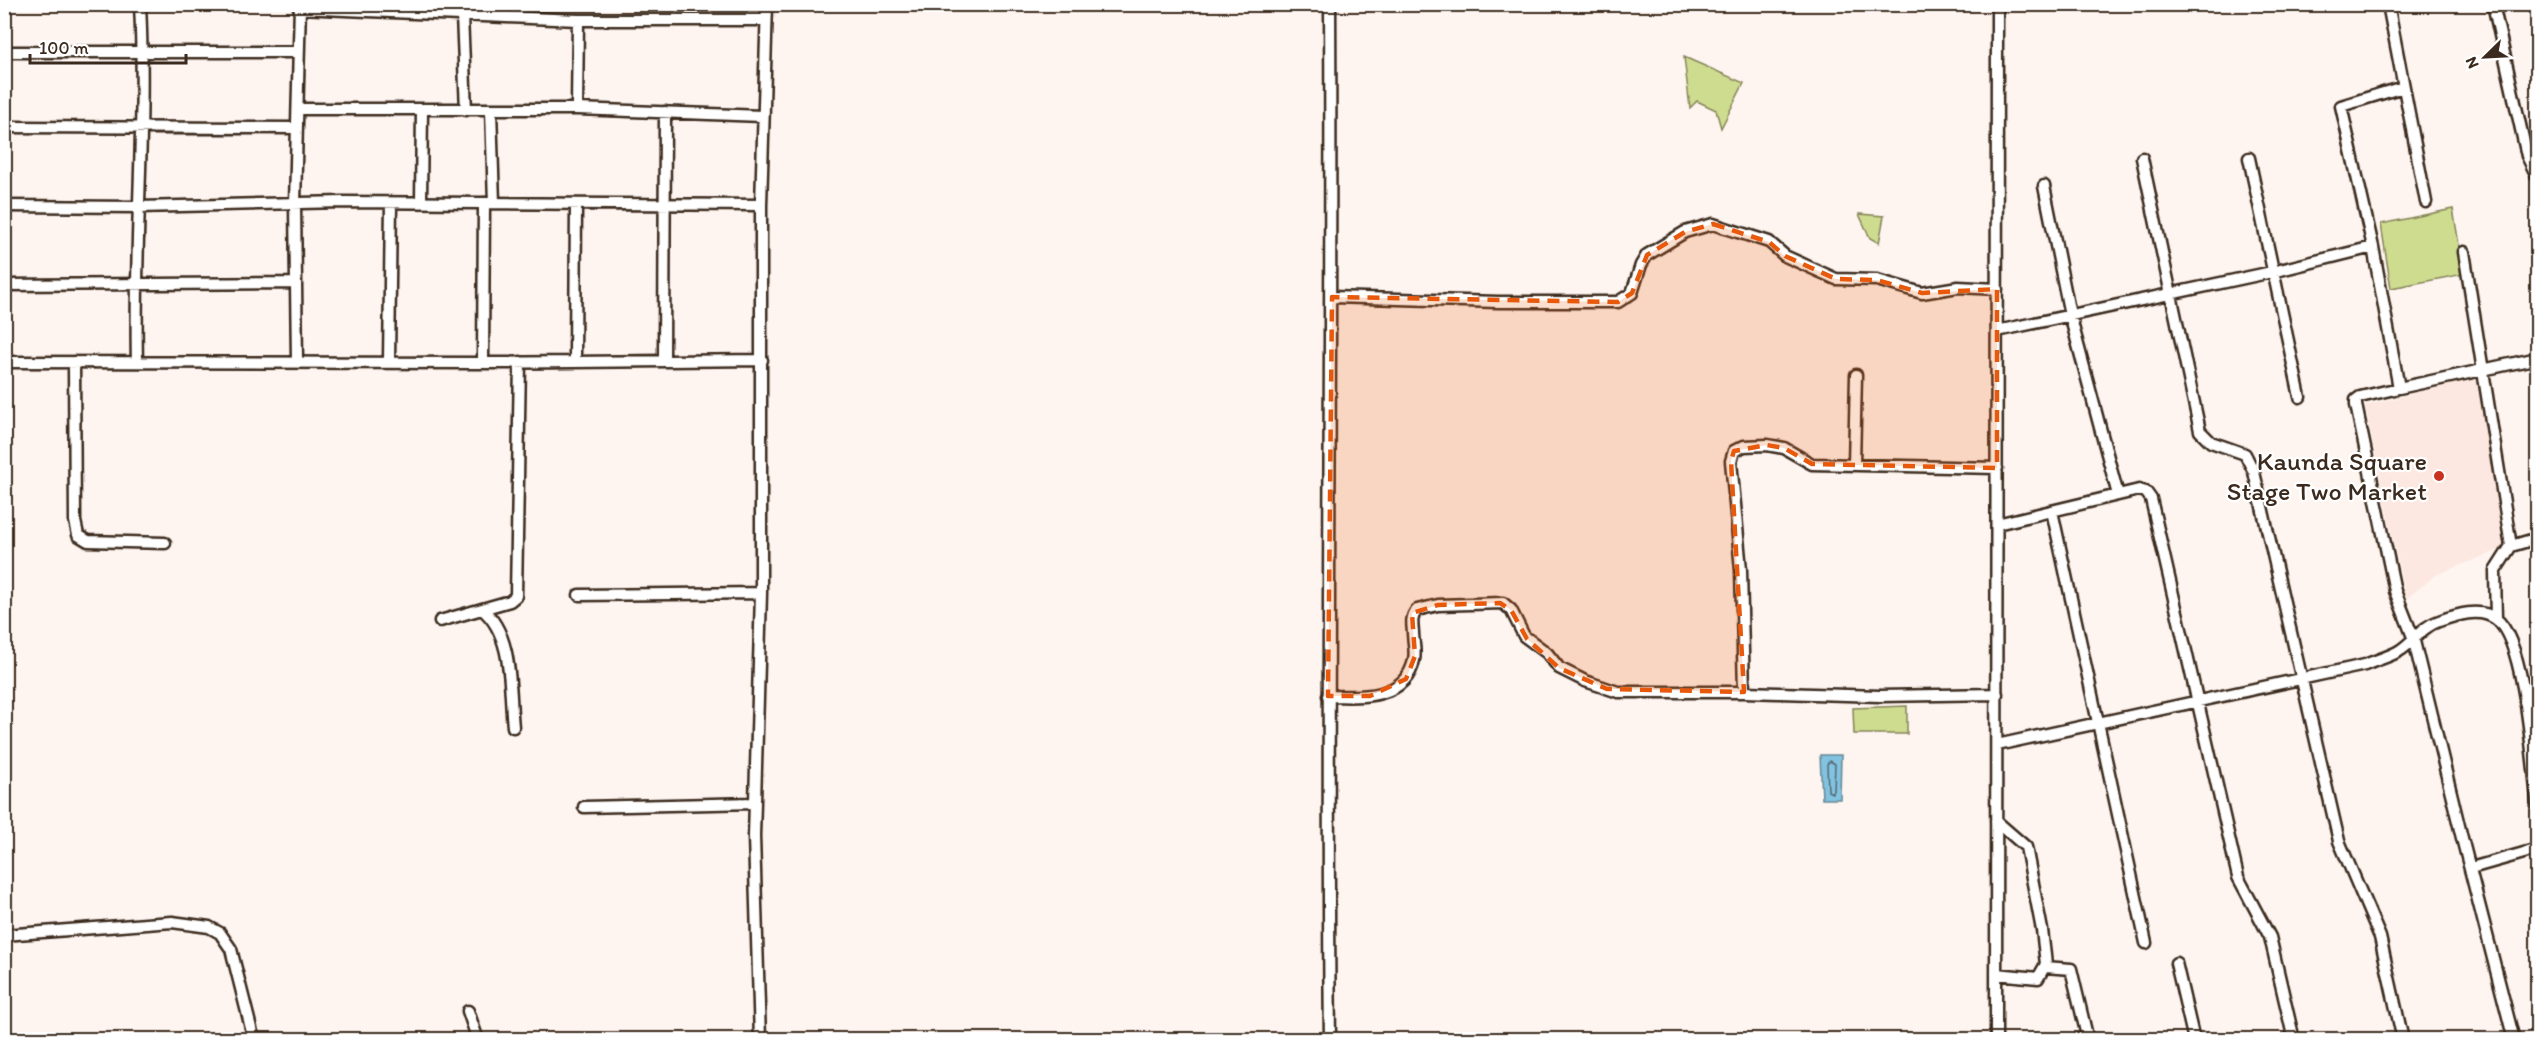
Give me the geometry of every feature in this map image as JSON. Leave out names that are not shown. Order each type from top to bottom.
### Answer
[{"type":"street","points":[[137,362],[135,285],[143,129],[143,52],[140,4]]},
{"type":"street","points":[[760,1040],[755,802],[761,593],[761,205],[766,4]]},
{"type":"street","points":[[1330,4],[1332,297],[1328,696],[1330,1040]]},
{"type":"street","points":[[1996,1040],[1997,4]]},
{"type":"street","points":[[2388,4],[2426,202]]},
{"type":"street","points":[[2493,4],[2528,156],[2538,178]]},
{"type":"street","points":[[297,362],[295,283],[300,6],[462,16],[578,20],[766,20]]},
{"type":"street","points":[[462,16],[466,110]]},
{"type":"street","points":[[578,20],[578,109]]},
{"type":"street","points":[[4,52],[298,52]]},
{"type":"street","points":[[2399,388],[2373,247],[2341,106],[2403,87]]},
{"type":"street","points":[[298,109],[578,109],[762,116]]},
{"type":"street","points":[[421,202],[422,109]]},
{"type":"street","points":[[483,363],[491,110]]},
{"type":"street","points":[[664,361],[665,112]]},
{"type":"street","points":[[4,127],[297,128]]},
{"type":"street","points":[[2142,158],[2203,436],[2211,442],[2245,454],[2254,472],[2339,841],[2380,937],[2403,1040]]},
{"type":"street","points":[[2249,158],[2300,397]]},
{"type":"street","points":[[2044,186],[2070,315],[2118,495]]},
{"type":"street","points":[[4,206],[139,207],[421,202],[761,205]]},
{"type":"street","points":[[389,362],[391,203]]},
{"type":"street","points":[[575,361],[576,204]]},
{"type":"street","points":[[1332,297],[1498,302],[1618,302],[1632,293],[1641,265],[1647,255],[1685,232],[1713,224],[1769,242],[1785,256],[1836,279],[1877,280],[1922,293],[1958,287],[1997,289]]},
{"type":"street","points":[[1996,331],[2272,272],[2373,247]]},
{"type":"street","points":[[2464,252],[2485,371],[2511,546]]},
{"type":"street","points":[[4,285],[295,283]]},
{"type":"street","points":[[2514,1040],[2414,637],[2395,591],[2355,403],[2360,397],[2538,358]]},
{"type":"street","points":[[4,362],[483,363],[762,360]]},
{"type":"street","points":[[74,362],[75,521],[78,535],[87,541],[165,543]]},
{"type":"street","points":[[440,621],[510,601],[516,596],[518,588],[520,362]]},
{"type":"street","points":[[1854,465],[1856,375]]},
{"type":"street","points":[[1744,692],[1741,570],[1732,455],[1738,448],[1767,445],[1790,450],[1807,463],[1997,468]]},
{"type":"street","points":[[1997,524],[2142,490],[2151,499],[2238,877],[2270,937],[2295,1040]]},
{"type":"street","points":[[2052,511],[2146,943]]},
{"type":"street","points":[[2496,619],[2495,571],[2511,546],[2538,538]]},
{"type":"street","points":[[579,595],[761,593]]},
{"type":"street","points":[[1328,696],[1370,696],[1396,687],[1406,679],[1415,656],[1412,618],[1417,610],[1438,605],[1500,603],[1511,610],[1527,639],[1547,653],[1559,668],[1607,689],[1629,693],[1744,692],[1880,696],[1997,694]]},
{"type":"street","points":[[482,609],[495,623],[503,642],[513,727]]},
{"type":"street","points":[[1997,746],[2365,664],[2399,651],[2428,625],[2464,614],[2484,613],[2502,625],[2513,650],[2525,702],[2538,808]]},
{"type":"street","points":[[2525,702],[2538,700]]},
{"type":"street","points":[[584,807],[755,802]]},
{"type":"street","points":[[1996,821],[2026,847],[2042,930],[2045,967],[2038,978],[1996,974]]},
{"type":"street","points":[[2471,868],[2538,849]]},
{"type":"street","points":[[4,935],[172,922],[194,923],[209,927],[220,933],[231,949],[254,1040]]},
{"type":"street","points":[[2176,963],[2194,1040]]},
{"type":"street","points":[[2045,967],[2071,969],[2088,1040]]},
{"type":"street","points":[[468,1011],[478,1040]]},
{"type":"highlighted area","points":[[1713,224],[1769,242],[1785,256],[1836,279],[1877,280],[1922,293],[1997,289],[1997,468],[1812,464],[1784,448],[1767,445],[1734,451],[1731,461],[1744,692],[1607,689],[1559,668],[1527,639],[1511,610],[1500,603],[1438,605],[1412,613],[1415,656],[1406,679],[1370,696],[1328,696],[1332,297],[1618,302],[1632,293],[1647,255],[1685,232]]},
{"type":"shaded area","name":"Kaunda Square Stage Two Market","points":[[2484,375],[2507,547],[2436,575],[2406,599],[2365,406]]},
{"type":"green space","points":[[1684,57],[1744,83],[1721,128],[1716,110],[1697,101],[1690,108]]},
{"type":"green space","points":[[2453,209],[2464,274],[2391,288],[2381,224]]},
{"type":"green space","points":[[1859,214],[1884,216],[1879,243],[1870,238]]},
{"type":"green space","points":[[1907,706],[1907,734],[1854,734],[1853,708]]},
{"type":"water","points":[[1820,755],[1841,755],[1840,799],[1822,799]]},
{"type":"place","name":"Kaunda Square Stage Two Market","points":[[2439,476]]}]
